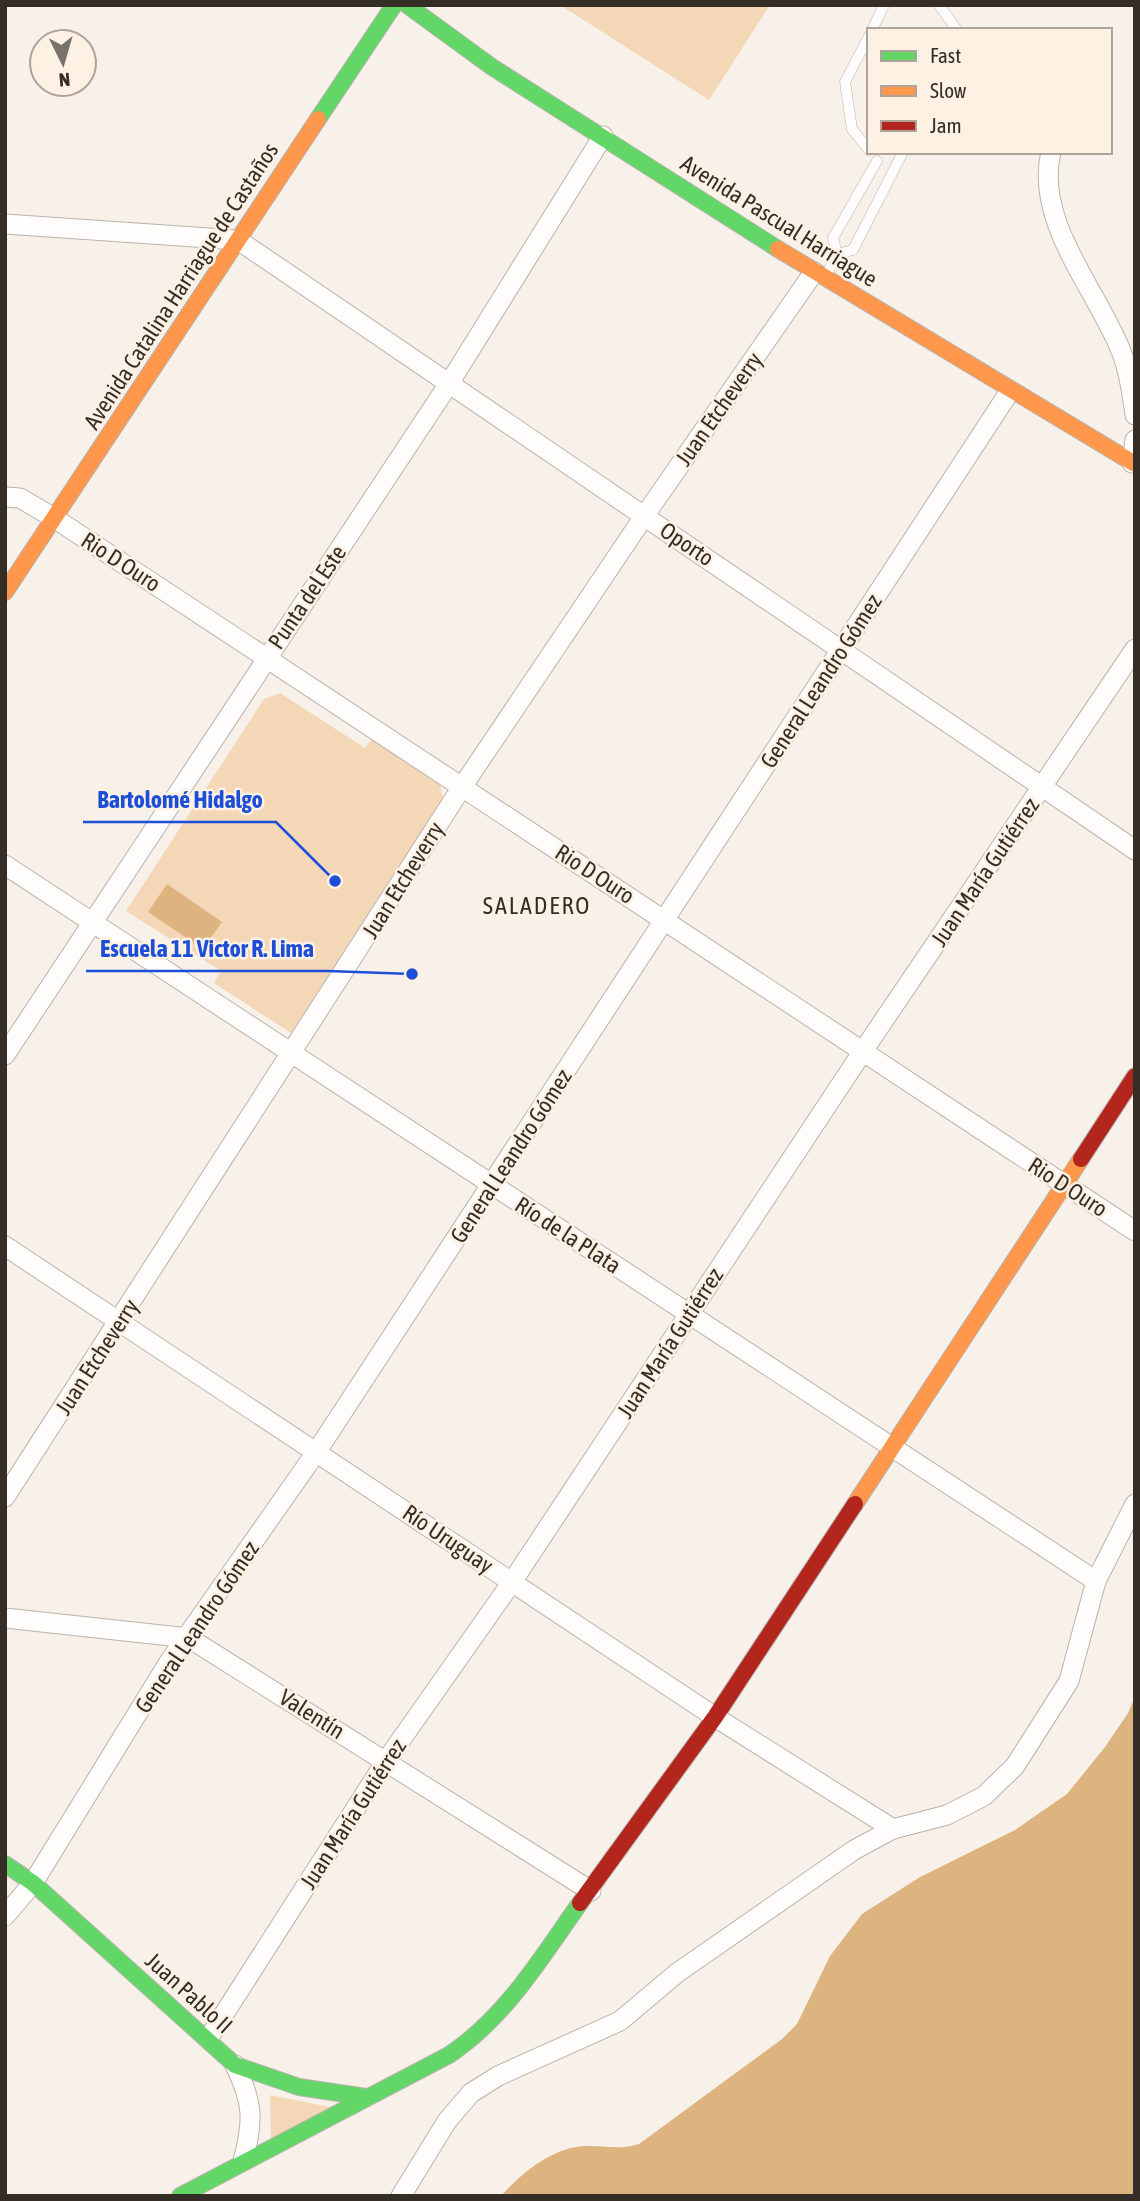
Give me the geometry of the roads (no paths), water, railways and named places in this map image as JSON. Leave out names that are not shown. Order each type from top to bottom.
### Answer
[{"type":"street","name":"Avenida Catalina Harriague de Castaños","points":[[5,592],[394,5]]},
{"type":"street","name":"Avenida Pascual Harriague","points":[[407,5],[492,66],[819,275],[1133,463]]},
{"type":"street","name":"Punta del Este","points":[[5,1055],[450,382],[603,136]]},
{"type":"street","points":[[1051,154],[1047,183],[1052,214],[1121,352],[1135,415]]},
{"type":"street","points":[[5,224],[238,240]]},
{"type":"street","name":"Oporto","points":[[238,240],[1135,850]]},
{"type":"street","name":"Juan Etcheverry","points":[[5,1497],[120,1323],[462,787],[645,515],[819,275]]},
{"type":"street","name":"General Leandro Gómez","points":[[5,1916],[33,1883],[169,1662],[189,1638],[317,1451],[1010,391]]},
{"type":"street","points":[[1133,463],[1135,440]]},
{"type":"street","name":"Rio D Ouro","points":[[5,497],[20,498],[54,518],[1135,1231]]},
{"type":"street","name":"Juan María Gutiérrez","points":[[208,2039],[386,1761],[512,1582],[863,1051],[1135,649]]},
{"type":"street","name":"Río de la Plata","points":[[5,865],[1096,1581]]},
{"type":"street","points":[[180,2196],[371,2097],[473,2039],[502,2011],[715,1717],[1135,1076]]},
{"type":"street","name":"Río Uruguay","points":[[5,1246],[715,1717],[893,1829]]},
{"type":"street","points":[[401,2196],[447,2121],[471,2093],[498,2076],[620,2021],[699,1958],[854,1850],[893,1829],[947,1815],[985,1796],[1015,1766],[1069,1681],[1096,1581],[1135,1504]]},
{"type":"street","name":"Valentín","points":[[5,1618],[189,1638],[591,1891]]},
{"type":"street","name":"Juan Pablo II","points":[[5,1864],[33,1883],[235,2065],[273,2080],[328,2095],[371,2097]]},
{"type":"street","points":[[235,2065],[251,2109],[251,2130],[243,2161]]},
{"type":"lane","points":[[873,28],[884,5]]},
{"type":"lane","points":[[939,5],[956,28]]},
{"type":"lane","points":[[867,40],[845,82],[852,129],[867,148]]},
{"type":"lane","points":[[837,254],[833,238],[872,154],[894,170]]},
{"type":"lane","points":[[819,275],[837,254],[853,250],[902,154]]},
{"type":"place","name":"Bartolomé Hidalgo","points":[[335,881]]},
{"type":"place","name":"Escuela 11 Victor R. Lima","points":[[412,974]]},
{"type":"district","name":"SALADERO","points":[[537,906]]}]
